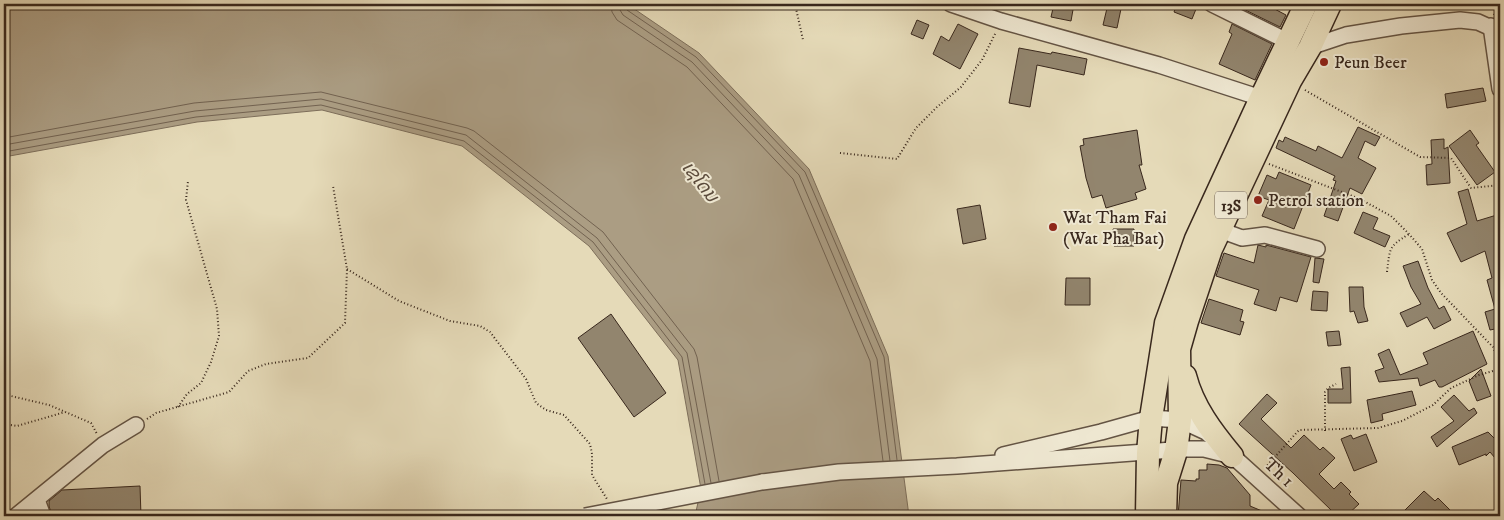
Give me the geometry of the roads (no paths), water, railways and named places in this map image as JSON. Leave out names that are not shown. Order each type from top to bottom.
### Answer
[{"type":"highway","name":"13S","points":[[1165,516],[1166,483],[1176,451],[1180,420],[1179,349],[1208,258],[1253,157],[1270,103],[1290,81],[1306,4]]},
{"type":"highway","name":"13S","points":[[1147,516],[1148,453],[1151,418],[1166,323],[1196,239],[1270,103],[1299,44],[1330,4]]},
{"type":"highway","points":[[1179,349],[1186,379],[1197,407],[1213,433],[1232,456]]},
{"type":"street","points":[[951,4],[1001,21],[1159,65],[1270,103]]},
{"type":"street","points":[[1212,4],[1299,44],[1401,26],[1460,20],[1478,22],[1495,29],[1500,90]]},
{"type":"street","points":[[1220,230],[1242,238],[1265,235],[1316,249]]},
{"type":"street","points":[[585,516],[762,482],[839,472],[957,466],[1101,432],[1151,418],[1180,420]]},
{"type":"street","name":"Th 1","points":[[1180,420],[1206,432],[1299,516]]},
{"type":"street","points":[[16,516],[102,445],[136,424]]},
{"type":"street","name":"Th 1","points":[[957,466],[1186,449],[1204,449],[1232,456]]},
{"type":"street","points":[[36,500],[43,516]]},
{"type":"water","name":"ເຊໂດນ","points":[[4,4],[627,4],[699,53],[809,169],[888,356],[909,516],[695,516],[701,489],[678,360],[589,246],[462,146],[322,110],[197,122],[4,157]]},
{"type":"place","name":"Peun Beer","points":[[1324,62]]},
{"type":"place","name":"Petrol station","points":[[1258,200]]},
{"type":"place","name":"Wat Tham Fai (Wat Pha Bat)","points":[[1053,227]]}]
